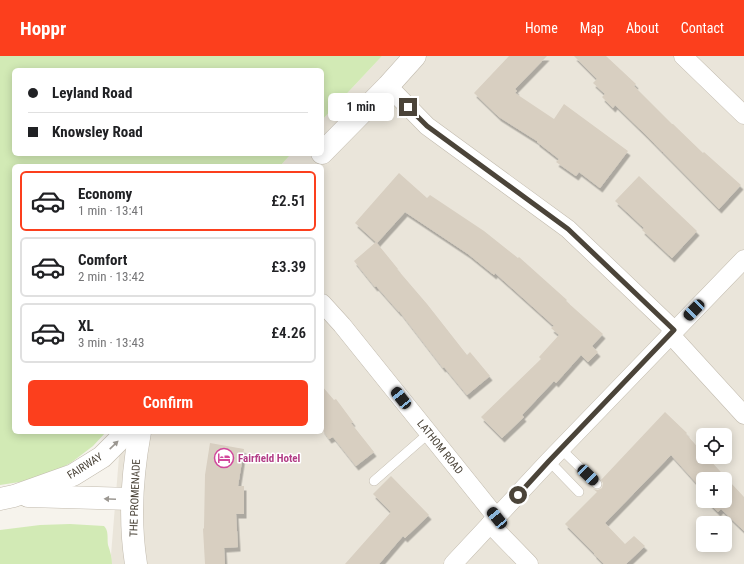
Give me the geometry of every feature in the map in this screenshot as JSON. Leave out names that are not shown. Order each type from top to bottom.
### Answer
[{"type":"street","points":[[324,151],[388,86],[415,56]]},
{"type":"street","points":[[683,56],[744,115]]},
{"type":"street","points":[[388,86],[427,126],[568,229],[672,332],[744,415]]},
{"type":"street","points":[[311,164],[319,156]]},
{"type":"street","points":[[453,564],[672,332],[744,259]]},
{"type":"street","name":"LATHOM ROAD","points":[[324,305],[342,325],[429,433],[493,521],[529,564]]},
{"type":"street","name":"FAIRWAY","points":[[7,498],[73,475],[102,457],[125,434]]},
{"type":"street","name":"THE PROMENADE","points":[[136,564],[133,547],[132,500],[136,452],[140,434]]},
{"type":"street","name":"FAIRWAY","points":[[7,498],[132,500]]},
{"type":"lane","points":[[374,481],[429,433]]},
{"type":"lane","points":[[555,455],[597,484]]},
{"type":"lane","points":[[555,455],[579,492]]},
{"type":"shaded area","points":[[382,56],[744,56],[744,564],[112,564],[111,555],[121,434],[324,434],[324,164],[282,164],[289,156],[324,156],[324,118]]},
{"type":"green space","points":[[0,56],[382,56],[324,118],[324,68],[12,68],[12,156],[289,156],[282,164],[12,164],[12,434],[104,434],[93,446],[72,462],[58,470],[26,481],[0,485]]},
{"type":"green space","points":[[70,524],[104,526],[107,532],[112,564],[0,564],[0,530],[40,525]]},
{"type":"building","points":[[509,56],[547,56],[515,89],[517,91],[515,93],[554,119],[564,104],[628,151],[600,188],[579,172],[576,176],[556,162],[559,159],[537,141],[499,117],[474,93]]},
{"type":"building","points":[[574,56],[606,56],[636,84],[634,86],[672,124],[741,185],[719,209],[615,105],[613,108],[602,97],[605,94],[593,83],[597,79]]},
{"type":"building","points":[[399,173],[427,198],[430,195],[484,231],[518,258],[519,257],[603,334],[592,346],[598,352],[588,362],[581,355],[556,383],[554,381],[522,415],[524,417],[502,438],[481,417],[541,359],[539,357],[559,335],[551,328],[554,326],[495,273],[494,275],[468,254],[405,212],[377,243],[355,223]]},
{"type":"building","points":[[639,176],[697,231],[672,258],[642,230],[644,228],[615,201]]},
{"type":"building","points":[[376,242],[467,355],[470,352],[490,376],[467,395],[444,367],[443,368],[399,311],[376,286],[375,287],[354,261]]},
{"type":"building","points":[[324,388],[334,400],[336,399],[353,422],[351,423],[374,452],[356,466],[333,437],[329,439],[324,432]]},
{"type":"building","points":[[665,412],[687,433],[686,434],[696,445],[696,464],[713,464],[721,472],[696,472],[696,483],[671,455],[605,523],[625,544],[634,536],[645,546],[626,564],[604,564],[565,524],[597,492],[593,489],[598,490],[602,488],[603,483],[601,480]]},
{"type":"building","points":[[210,443],[244,449],[238,486],[244,486],[244,514],[236,514],[238,547],[224,548],[225,564],[205,564],[203,529],[205,475]]},
{"type":"building","points":[[391,476],[429,515],[405,538],[403,536],[379,564],[345,564],[391,512],[373,494]]},
{"type":"building","points":[[732,484],[744,497],[744,531],[732,520],[732,516],[728,516],[721,509],[718,512],[714,508],[732,508]]},
{"type":"place","name":"Fairfield Hotel","points":[[224,458]]},
{"type":"route","points":[[408,107],[427,126],[568,229],[674,330],[518,495]]}]
